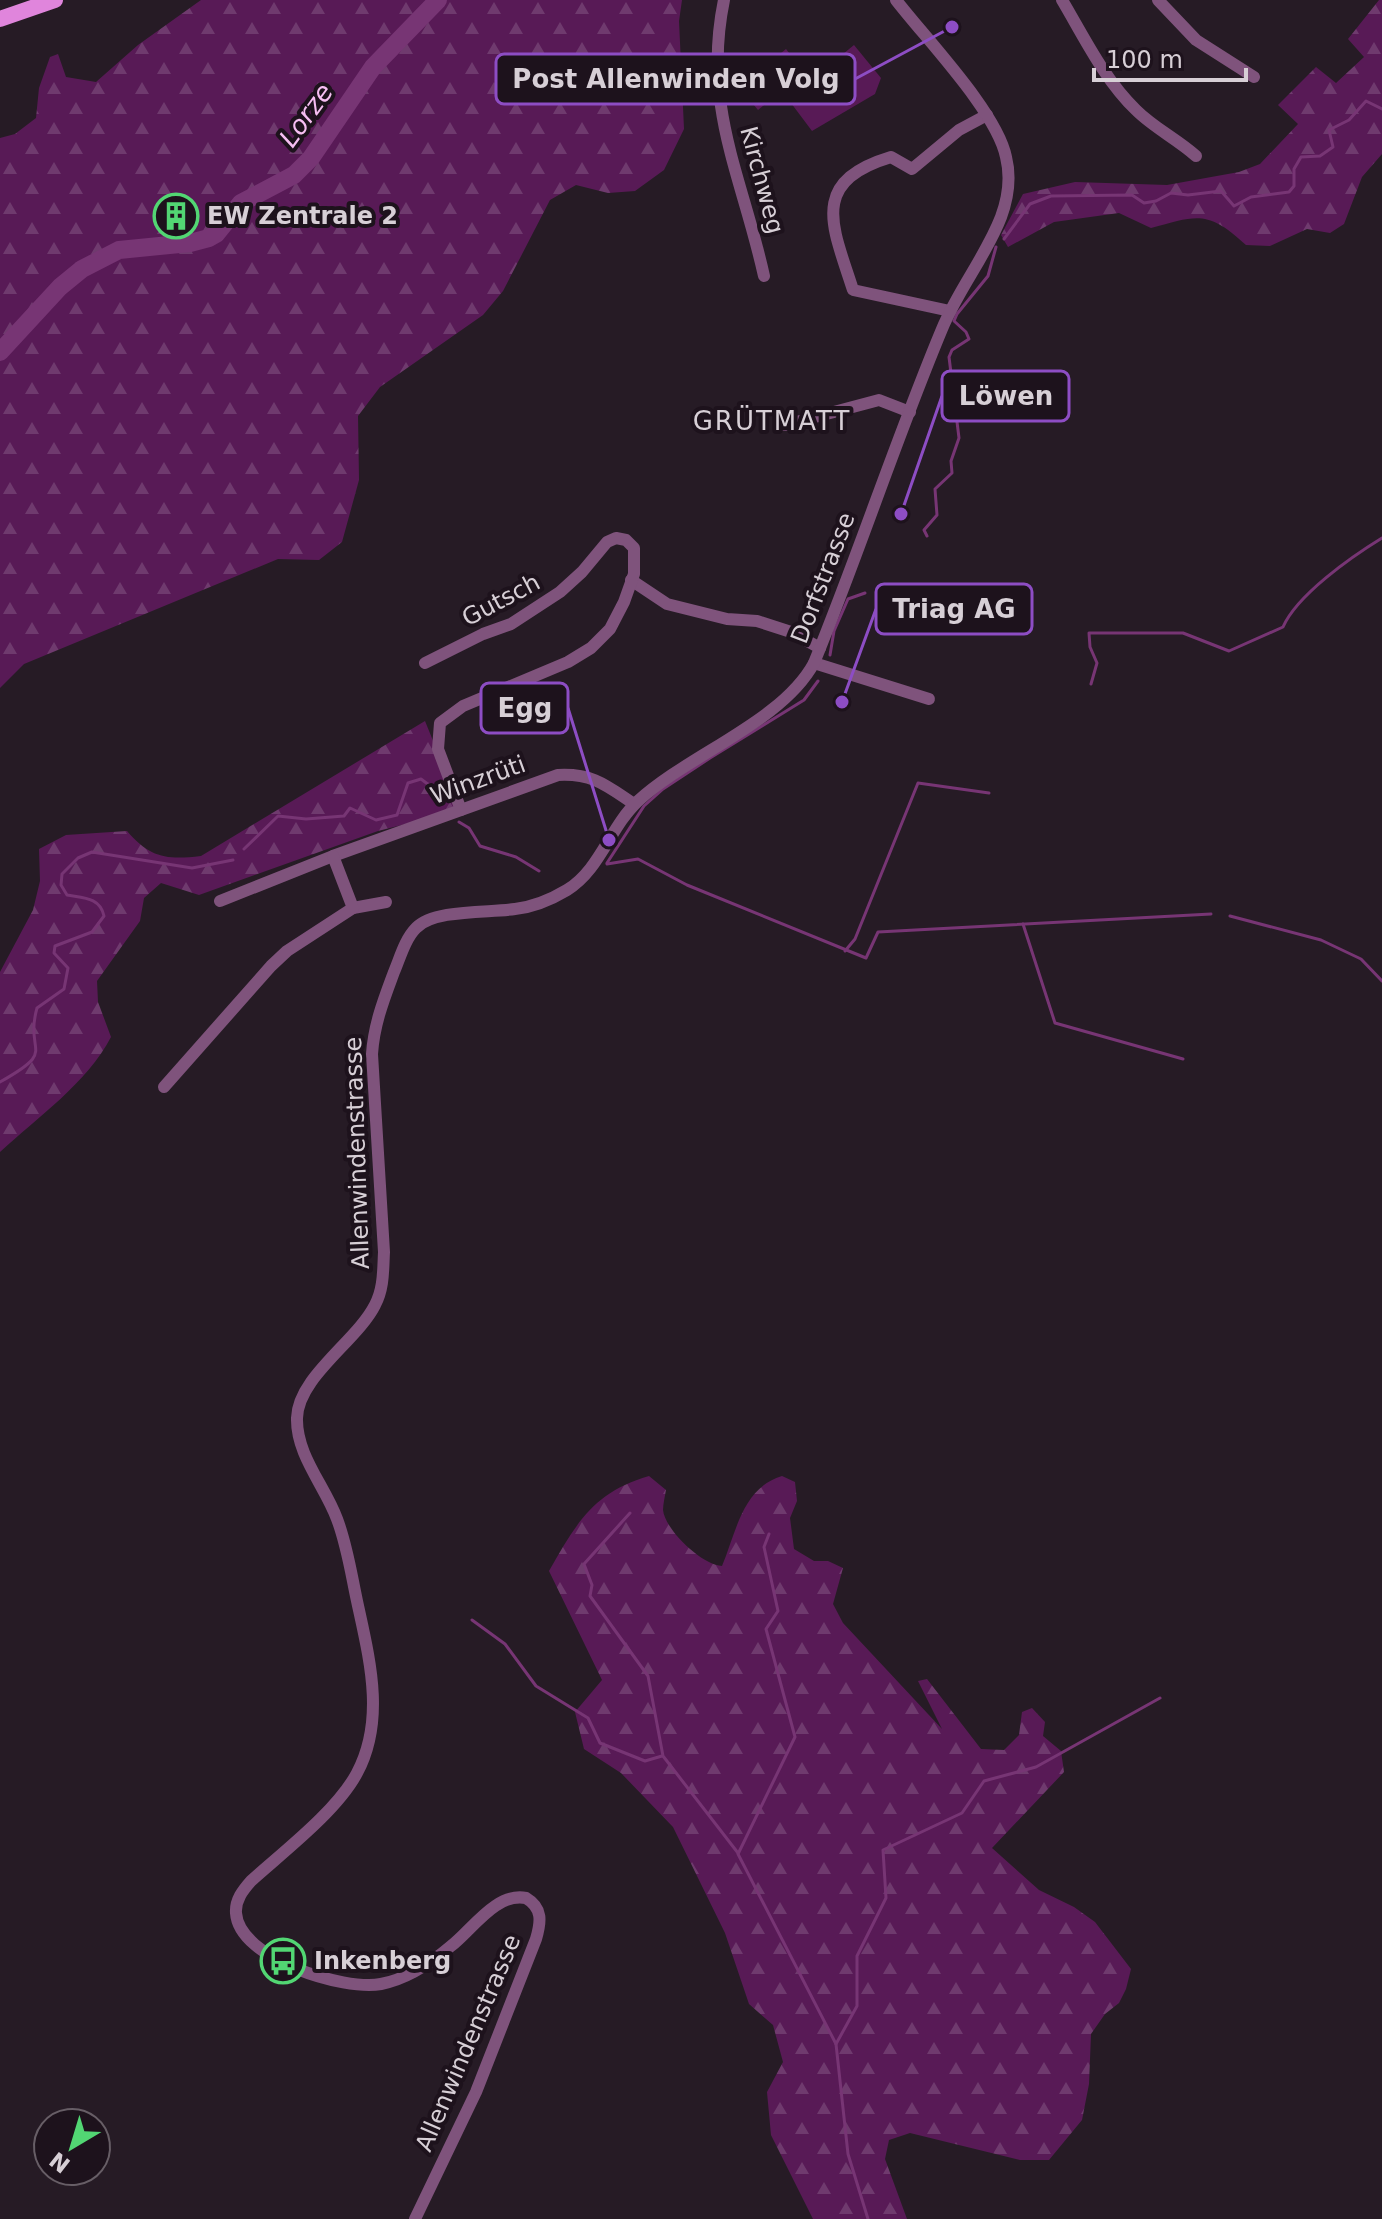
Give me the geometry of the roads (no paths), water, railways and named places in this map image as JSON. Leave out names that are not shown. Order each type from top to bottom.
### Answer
[{"type":"main road","points":[[0,19],[55,0]]},
{"type":"street","name":"Kirchweg","points":[[724,0],[717,41],[724,131],[755,234],[764,276]]},
{"type":"street","name":"Dorfstrasse","points":[[385,995],[403,950],[418,926],[449,915],[519,909],[568,890],[589,871],[634,804],[667,777],[772,709],[799,686],[814,663],[950,311],[996,227],[1009,179],[1003,144],[987,115],[896,0]]},
{"type":"street","points":[[1062,0],[1113,85],[1137,111],[1196,156]]},
{"type":"street","points":[[1158,0],[1196,40],[1254,77]]},
{"type":"street","points":[[950,311],[853,290],[836,236],[834,200],[838,189],[865,164],[891,157],[912,169],[959,130],[987,115]]},
{"type":"street","points":[[785,425],[879,400],[910,412]]},
{"type":"street","name":"Gutsch","points":[[425,663],[483,634],[511,624],[560,592],[607,542],[616,538],[626,540],[634,548],[636,559],[624,602],[610,629],[591,648],[568,662],[463,706],[440,723],[438,749],[461,810]]},
{"type":"street","points":[[631,580],[667,604],[727,619],[757,621],[791,632],[820,648]]},
{"type":"street","points":[[814,663],[929,699]]},
{"type":"street","name":"Winzrüti","points":[[220,901],[333,856],[558,775],[577,774],[603,783],[634,804]]},
{"type":"street","points":[[333,856],[353,908]]},
{"type":"street","points":[[164,1087],[287,951],[353,908],[386,902]]},
{"type":"street","name":"Allenwindenstrasse","points":[[385,995],[375,1029],[372,1054],[384,1252],[383,1282],[369,1315],[307,1389],[297,1417],[300,1440],[334,1509],[343,1535],[370,1667],[373,1698],[371,1734],[356,1775],[342,1795],[251,1881],[240,1895],[236,1915],[245,1935],[283,1961],[315,1977],[366,1986],[385,1983],[420,1968],[510,1898],[526,1898],[538,1910],[541,1921],[536,1939],[476,2092],[415,2219]]},
{"type":"waterway","name":"Lorze","points":[[0,352],[60,287],[82,269],[119,250],[190,243],[209,238],[216,234],[241,203],[294,175],[311,158],[373,67],[438,0]]},
{"type":"waterway","points":[[1004,239],[1030,204],[1051,196],[1132,195],[1144,203],[1171,193],[1188,195],[1221,191],[1234,206],[1251,197],[1289,192],[1294,186],[1294,169],[1301,157],[1320,156],[1333,147],[1329,130],[1349,120],[1366,101],[1382,109]]},
{"type":"waterway","points":[[927,536],[924,530],[937,515],[935,489],[952,473],[951,461],[959,438],[949,357],[952,350],[969,339],[954,321],[988,276],[996,247]]},
{"type":"waterway","points":[[1091,684],[1097,663],[1090,647],[1089,633],[1183,633],[1229,651],[1283,627],[1312,590],[1382,538]]},
{"type":"waterway","points":[[830,655],[834,631],[848,599],[865,593]]},
{"type":"waterway","points":[[607,863],[644,806],[663,789],[804,700],[818,681]]},
{"type":"waterway","points":[[244,849],[278,816],[306,819],[344,816],[350,808],[376,820],[397,815],[408,783],[421,779],[433,788],[438,804]]},
{"type":"waterway","points":[[845,951],[855,939],[918,783],[989,793]]},
{"type":"waterway","points":[[459,822],[469,828],[480,846],[516,857],[539,871]]},
{"type":"waterway","points":[[0,1082],[29,1063],[34,1056],[37,1008],[64,989],[68,968],[54,953],[55,946],[92,932],[104,916],[95,902],[67,895],[61,885],[62,874],[78,858],[92,852],[192,868],[233,860]]},
{"type":"waterway","points":[[607,864],[638,859],[687,885],[866,958],[878,932],[1211,914]]},
{"type":"waterway","points":[[1230,916],[1321,940],[1361,959],[1382,981]]},
{"type":"waterway","points":[[1023,924],[1055,1023],[1183,1059]]},
{"type":"waterway","points":[[630,1513],[584,1564],[592,1585],[590,1596],[648,1676],[663,1756],[738,1853]]},
{"type":"waterway","points":[[769,1534],[764,1547],[778,1611],[766,1629],[795,1737],[738,1854],[836,2044],[848,2154],[868,2219]]},
{"type":"waterway","points":[[472,1620],[505,1644],[536,1686],[588,1718],[600,1743],[645,1761],[662,1756]]},
{"type":"waterway","points":[[836,2044],[857,2006],[857,1956],[886,1898],[883,1850],[962,1813],[984,1781],[1036,1767],[1160,1698]]},
{"type":"place","name":"Post Allenwinden Volg","points":[[952,27]]},
{"type":"place","name":"EW Zentrale 2","points":[[176,216]]},
{"type":"place","name":"Löwen","points":[[901,514]]},
{"type":"place","name":"Triag AG","points":[[842,702]]},
{"type":"place","name":"Egg","points":[[609,840]]},
{"type":"place","name":"Inkenberg","points":[[283,1961]]},
{"type":"district","name":"GRÜTMATT","points":[[772,421]]}]
